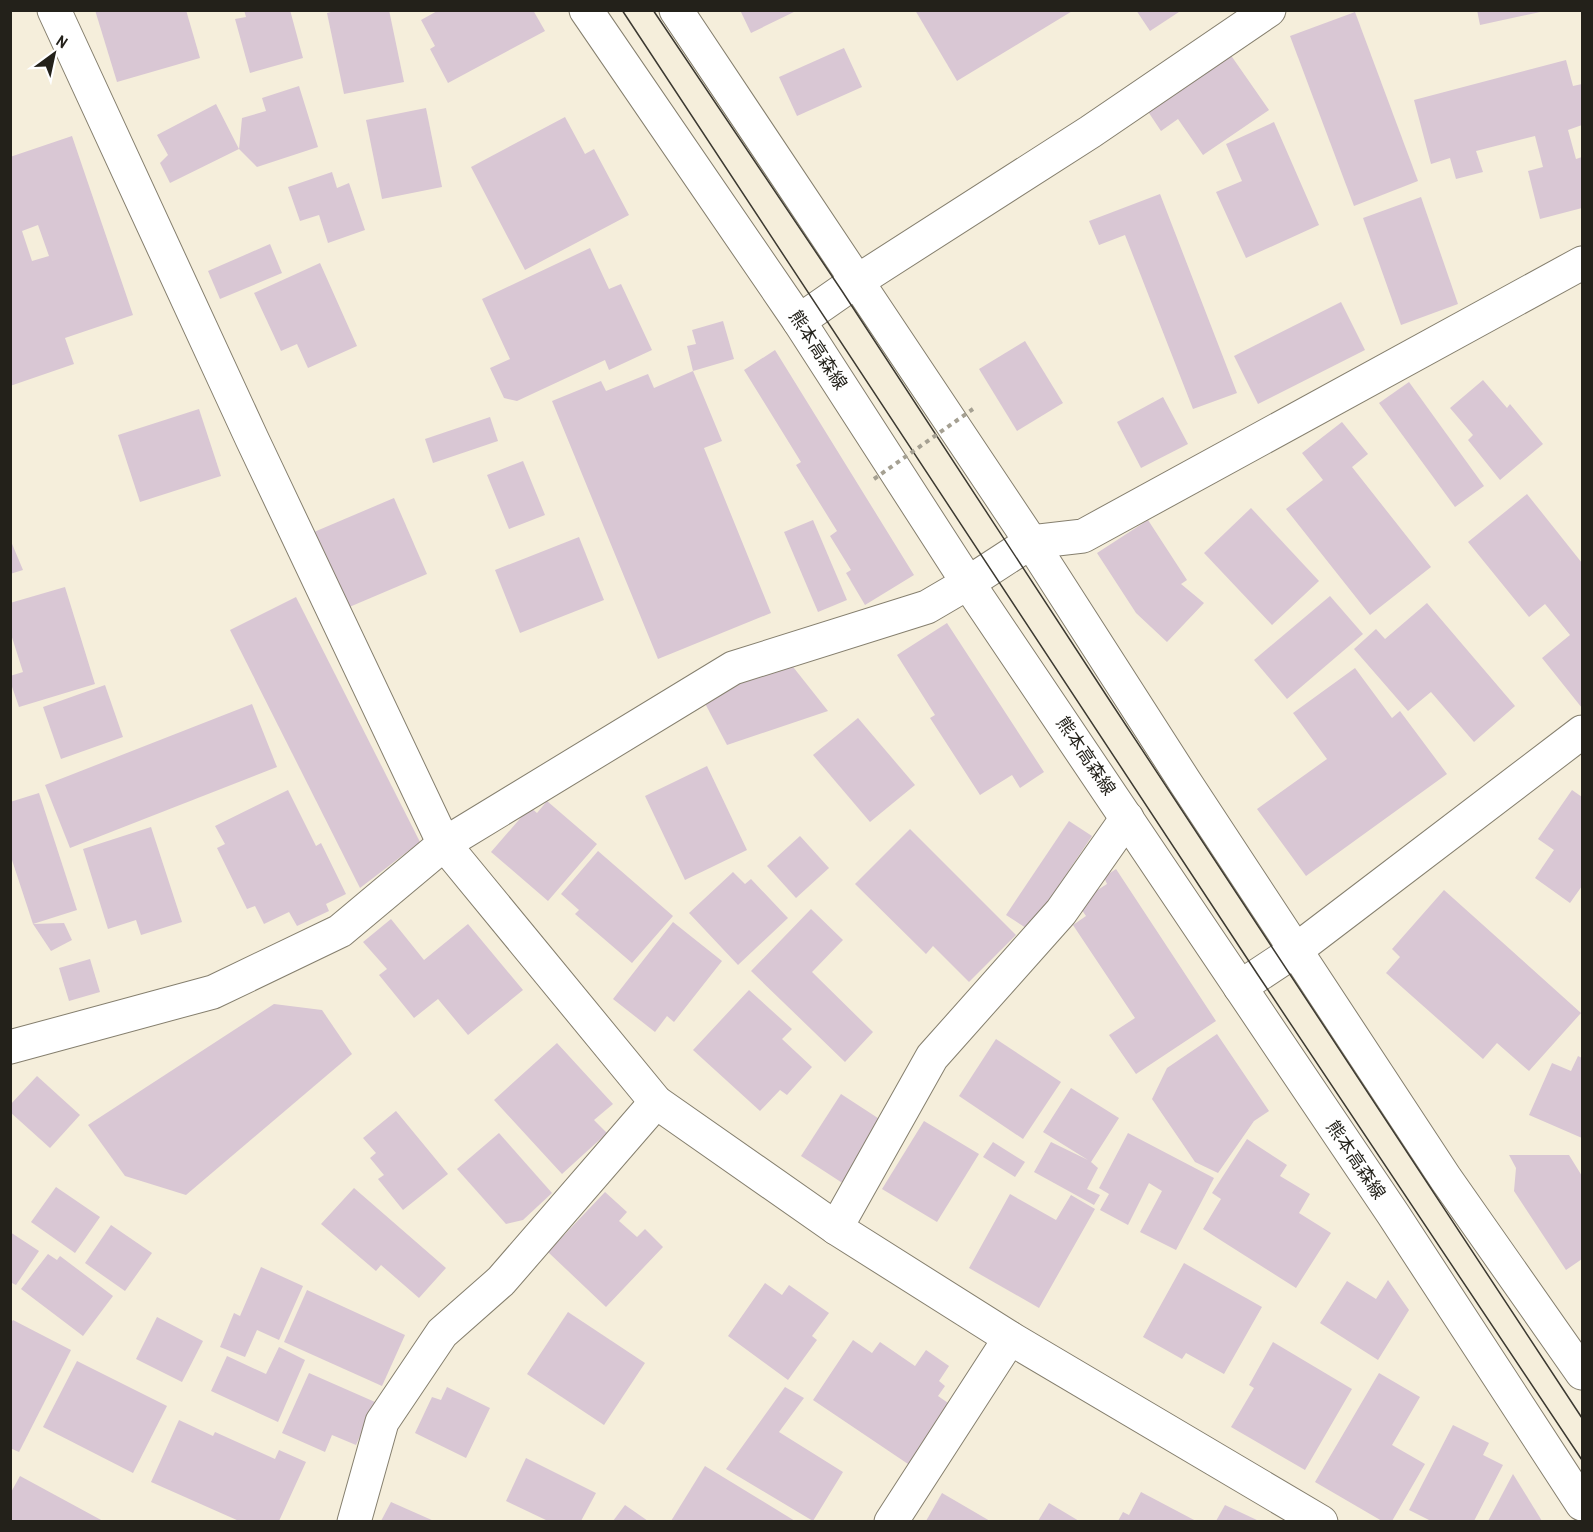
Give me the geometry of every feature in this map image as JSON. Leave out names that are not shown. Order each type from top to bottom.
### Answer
[{"type":"street","points":[[54,10],[252,440],[444,844],[656,1102],[836,1228],[1011,1338],[1321,1521]]},
{"type":"street","name":"熊本高森線","points":[[586,10],[799,321],[968,583],[1393,1214],[1582,1504]]},
{"type":"street","points":[[676,10],[1031,542],[1446,1179],[1582,1374]]},
{"type":"street","points":[[799,321],[1090,132],[1269,10]]},
{"type":"street","points":[[10,1047],[213,992],[340,931],[444,844],[733,669],[927,607],[1031,542],[1083,536],[1582,263]]},
{"type":"street","points":[[1240,987],[1296,950],[1575,749]]},
{"type":"street","points":[[836,1228],[932,1057],[1062,912],[1127,818]]},
{"type":"street","points":[[354,1521],[382,1422],[442,1333],[501,1281],[656,1102]]},
{"type":"street","points":[[891,1521],[1011,1338]]},
{"type":"path","points":[[874,479],[973,409]]},
{"type":"building","points":[[95,10],[186,10],[200,58],[117,82]]},
{"type":"building","points":[[244,10],[290,10],[303,58],[250,73],[235,19],[246,17]]},
{"type":"building","points":[[339,10],[389,10],[404,82],[344,94],[327,13]]},
{"type":"building","points":[[439,10],[458,10],[459,12],[462,10],[533,10],[545,31],[448,83],[430,49],[435,46],[421,20]]},
{"type":"building","points":[[740,10],[798,10],[751,33]]},
{"type":"building","points":[[915,10],[1074,10],[957,81]]},
{"type":"building","points":[[1136,10],[1182,10],[1150,31]]},
{"type":"building","points":[[1477,10],[1545,10],[1545,11],[1480,25]]},
{"type":"building","points":[[1355,12],[1418,181],[1354,206],[1290,36]]},
{"type":"building","points":[[844,48],[862,87],[797,116],[779,77]]},
{"type":"building","points":[[1230,54],[1269,110],[1203,155],[1178,119],[1161,131],[1147,110]]},
{"type":"building","points":[[1566,60],[1573,86],[1582,84],[1582,125],[1568,130],[1576,159],[1582,157],[1582,208],[1540,219],[1528,171],[1543,167],[1535,136],[1476,151],[1483,172],[1456,179],[1450,158],[1431,164],[1414,100]]},
{"type":"building","points":[[299,86],[318,147],[257,167],[239,149],[242,118],[266,111],[262,98]]},
{"type":"building","points":[[216,104],[239,149],[170,183],[160,163],[168,155],[157,135]]},
{"type":"building","points":[[426,108],[442,187],[382,199],[366,120]]},
{"type":"building","points":[[565,117],[585,154],[594,149],[629,215],[525,270],[471,167]]},
{"type":"building","points":[[1274,122],[1319,225],[1246,258],[1216,192],[1242,181],[1226,144]]},
{"type":"building","points":[[72,136],[133,315],[65,338],[74,364],[10,386],[10,157]],"holes":[[[38,225],[49,256],[32,261],[22,231]]]},
{"type":"building","points":[[332,172],[337,188],[349,183],[365,230],[328,243],[319,215],[300,221],[288,187]]},
{"type":"building","points":[[1160,194],[1237,393],[1193,409],[1125,235],[1099,245],[1089,221]]},
{"type":"building","points":[[1421,197],[1458,304],[1401,325],[1363,218]]},
{"type":"building","points":[[270,244],[282,273],[220,299],[208,271]]},
{"type":"building","points":[[590,248],[609,289],[621,284],[652,350],[609,370],[605,360],[517,401],[504,398],[490,368],[510,359],[482,299]]},
{"type":"building","points":[[320,263],[357,346],[308,368],[297,344],[281,351],[254,293]]},
{"type":"building","points":[[1341,302],[1365,350],[1258,404],[1234,356]]},
{"type":"building","points":[[723,321],[734,359],[693,371],[687,346],[696,344],[692,330]]},
{"type":"building","points":[[1025,341],[1063,403],[1017,431],[979,369]]},
{"type":"building","points":[[775,350],[914,575],[865,605],[846,573],[851,570],[830,536],[837,531],[796,465],[801,462],[744,370]]},
{"type":"building","points":[[693,371],[722,441],[704,448],[771,613],[658,659],[552,401],[601,381],[606,391],[648,374],[654,388]]},
{"type":"building","points":[[1483,380],[1507,408],[1510,404],[1543,444],[1500,480],[1468,440],[1473,435],[1450,408]]},
{"type":"building","points":[[1409,382],[1484,486],[1455,507],[1379,403]]},
{"type":"building","points":[[1163,397],[1188,444],[1141,468],[1117,422]]},
{"type":"building","points":[[199,409],[221,476],[140,502],[118,435]]},
{"type":"building","points":[[490,417],[498,441],[433,463],[425,439]]},
{"type":"building","points":[[1342,422],[1368,454],[1352,467],[1431,567],[1370,615],[1286,509],[1323,480],[1302,453]]},
{"type":"building","points":[[523,461],[545,515],[509,529],[487,475]]},
{"type":"building","points":[[1527,494],[1582,563],[1582,708],[1542,658],[1570,635],[1545,604],[1529,617],[1468,542]]},
{"type":"building","points":[[394,498],[427,574],[347,608],[314,532]]},
{"type":"building","points":[[1251,508],[1319,581],[1272,625],[1204,553]]},
{"type":"building","points":[[813,520],[847,600],[818,612],[784,532]]},
{"type":"building","points":[[1148,520],[1187,580],[1181,584],[1204,603],[1167,642],[1136,613],[1097,553]]},
{"type":"building","points":[[579,537],[604,600],[520,633],[495,570]]},
{"type":"building","points":[[10,539],[23,570],[10,574]]},
{"type":"building","points":[[65,587],[95,684],[19,707],[10,676],[23,672],[10,631],[10,603]]},
{"type":"building","points":[[1330,596],[1363,634],[1287,699],[1254,660]]},
{"type":"building","points":[[296,597],[420,842],[360,888],[230,630]]},
{"type":"building","points":[[1427,603],[1515,706],[1474,742],[1431,692],[1408,711],[1354,649],[1376,629],[1385,639]]},
{"type":"building","points":[[947,623],[1044,772],[1020,788],[1012,775],[980,795],[930,718],[935,715],[897,655]]},
{"type":"building","points":[[790,663],[828,711],[727,745],[700,694]]},
{"type":"building","points":[[1355,668],[1392,718],[1400,711],[1447,774],[1306,876],[1257,809],[1327,759],[1293,713]]},
{"type":"building","points":[[105,685],[123,737],[61,759],[43,707]]},
{"type":"building","points":[[252,704],[277,767],[70,848],[45,785]]},
{"type":"building","points":[[858,718],[915,785],[870,822],[813,755]]},
{"type":"building","points":[[707,766],[747,850],[685,880],[645,796]]},
{"type":"building","points":[[288,790],[316,846],[321,843],[346,894],[326,904],[329,911],[297,926],[289,912],[264,924],[255,906],[247,909],[217,848],[225,844],[215,826]]},
{"type":"building","points":[[1572,790],[1582,797],[1582,886],[1570,903],[1535,878],[1554,850],[1538,839]]},
{"type":"building","points":[[39,793],[77,910],[33,924],[10,854],[10,802]]},
{"type":"building","points":[[547,801],[597,844],[548,901],[491,852],[530,807],[537,813]]},
{"type":"building","points":[[1069,821],[1092,836],[1029,930],[1006,915]]},
{"type":"building","points":[[151,827],[182,922],[141,935],[136,920],[108,929],[83,849]]},
{"type":"building","points":[[910,829],[1016,935],[969,982],[933,946],[926,954],[855,884]]},
{"type":"building","points":[[800,836],[829,868],[796,898],[767,866]]},
{"type":"building","points":[[598,851],[673,916],[632,963],[575,914],[579,910],[561,894]]},
{"type":"building","points":[[1116,869],[1216,1021],[1136,1074],[1109,1035],[1135,1018],[1073,925],[1086,916],[1077,903],[1107,884],[1104,877]]},
{"type":"building","points":[[733,872],[745,884],[751,879],[788,918],[738,965],[689,913]]},
{"type":"building","points":[[1444,890],[1581,1013],[1529,1071],[1497,1043],[1483,1059],[1386,973],[1400,957],[1392,949]]},
{"type":"building","points":[[811,909],[843,940],[812,972],[873,1032],[845,1062],[751,971]]},
{"type":"building","points":[[391,919],[424,960],[468,924],[523,990],[468,1035],[438,999],[414,1018],[379,975],[387,969],[363,942]]},
{"type":"building","points":[[673,922],[722,961],[674,1022],[667,1016],[655,1032],[613,999]]},
{"type":"building","points":[[64,923],[72,940],[51,951],[33,924]]},
{"type":"building","points":[[90,959],[100,992],[69,1001],[59,968]]},
{"type":"building","points":[[749,990],[792,1029],[782,1039],[812,1067],[787,1095],[780,1090],[760,1111],[693,1050]]},
{"type":"building","points":[[274,1004],[322,1010],[352,1054],[186,1195],[125,1176],[88,1125]]},
{"type":"building","points":[[1217,1034],[1269,1111],[1254,1121],[1218,1173],[1195,1162],[1152,1099],[1167,1068]]},
{"type":"building","points":[[996,1039],[1061,1082],[1023,1139],[959,1096]]},
{"type":"building","points":[[557,1043],[613,1104],[594,1120],[607,1133],[562,1174],[494,1100]]},
{"type":"building","points":[[1578,1056],[1582,1058],[1582,1138],[1529,1115],[1552,1063],[1571,1071]]},
{"type":"building","points":[[37,1076],[80,1115],[50,1148],[10,1112],[10,1105]]},
{"type":"building","points":[[1071,1088],[1119,1118],[1091,1162],[1098,1168],[1087,1189],[1100,1195],[1094,1205],[1034,1172],[1051,1142],[1088,1160],[1043,1132]]},
{"type":"building","points":[[841,1094],[887,1124],[847,1186],[801,1156]]},
{"type":"building","points":[[396,1111],[448,1174],[403,1210],[378,1179],[384,1175],[370,1158],[376,1153],[363,1138]]},
{"type":"building","points":[[924,1121],[979,1154],[937,1222],[882,1189]]},
{"type":"building","points":[[499,1133],[552,1193],[523,1220],[506,1224],[457,1169]]},
{"type":"building","points":[[1128,1133],[1214,1178],[1176,1250],[1140,1232],[1162,1191],[1149,1183],[1128,1225],[1100,1210],[1109,1194],[1099,1188]]},
{"type":"building","points":[[1247,1139],[1287,1165],[1280,1176],[1310,1194],[1299,1213],[1331,1233],[1296,1288],[1203,1229],[1221,1199],[1212,1193]]},
{"type":"building","points":[[993,1142],[1025,1162],[1015,1177],[983,1157]]},
{"type":"building","points":[[1509,1155],[1569,1155],[1582,1176],[1582,1259],[1566,1270],[1514,1191],[1516,1168]]},
{"type":"building","points":[[56,1187],[100,1217],[75,1253],[31,1222]]},
{"type":"building","points":[[354,1188],[446,1268],[419,1298],[381,1265],[376,1271],[321,1224]]},
{"type":"building","points":[[605,1192],[627,1212],[619,1221],[637,1237],[645,1229],[663,1247],[606,1307],[548,1252]]},
{"type":"building","points":[[1010,1194],[1056,1220],[1071,1195],[1095,1209],[1039,1308],[969,1268]]},
{"type":"building","points":[[111,1225],[152,1253],[125,1291],[85,1263]]},
{"type":"building","points":[[10,1232],[39,1251],[16,1285],[10,1282]]},
{"type":"building","points":[[48,1254],[57,1260],[60,1256],[113,1296],[83,1336],[21,1289]]},
{"type":"building","points":[[1184,1263],[1262,1307],[1224,1374],[1186,1353],[1182,1359],[1143,1337]]},
{"type":"building","points":[[261,1267],[303,1286],[279,1340],[257,1330],[245,1357],[220,1347],[234,1313],[240,1316]]},
{"type":"building","points":[[1388,1280],[1409,1310],[1378,1360],[1320,1323],[1347,1281],[1376,1299]]},
{"type":"building","points":[[765,1283],[782,1295],[789,1285],[829,1313],[812,1336],[817,1340],[788,1380],[728,1336]]},
{"type":"building","points":[[307,1290],[405,1335],[382,1386],[284,1342]]},
{"type":"building","points":[[568,1312],[645,1363],[604,1425],[527,1374]]},
{"type":"building","points":[[157,1317],[203,1341],[182,1382],[136,1359]]},
{"type":"building","points":[[13,1320],[71,1350],[19,1452],[10,1448],[10,1324]]},
{"type":"building","points":[[853,1340],[872,1353],[880,1342],[915,1366],[926,1350],[949,1366],[939,1381],[945,1386],[938,1396],[951,1405],[911,1466],[813,1400]]},
{"type":"building","points":[[1273,1342],[1352,1389],[1305,1470],[1231,1427],[1254,1388],[1249,1385]]},
{"type":"building","points":[[279,1347],[305,1360],[278,1422],[211,1391],[227,1356],[266,1374]]},
{"type":"building","points":[[77,1361],[167,1406],[133,1473],[43,1427]]},
{"type":"building","points":[[309,1373],[375,1402],[356,1445],[332,1435],[325,1452],[282,1433]]},
{"type":"building","points":[[1379,1373],[1420,1397],[1392,1445],[1425,1464],[1392,1521],[1382,1521],[1315,1482]]},
{"type":"building","points":[[447,1387],[490,1408],[466,1458],[415,1433],[432,1397],[441,1400]]},
{"type":"building","points":[[785,1387],[804,1398],[779,1432],[843,1472],[813,1521],[726,1469]]},
{"type":"building","points":[[179,1420],[213,1436],[215,1432],[275,1459],[279,1450],[306,1462],[279,1521],[239,1521],[151,1482]]},
{"type":"building","points":[[1453,1425],[1489,1443],[1483,1455],[1503,1465],[1474,1521],[1431,1521],[1409,1510]]},
{"type":"building","points":[[526,1458],[596,1493],[581,1521],[548,1521],[506,1501]]},
{"type":"building","points":[[705,1466],[795,1521],[671,1521]]},
{"type":"building","points":[[1513,1474],[1542,1521],[1488,1521]]},
{"type":"building","points":[[20,1476],[103,1521],[10,1521],[10,1494]]},
{"type":"building","points":[[1141,1492],[1196,1521],[1118,1521],[1123,1512],[1129,1515]]},
{"type":"building","points":[[942,1493],[990,1521],[926,1521]]},
{"type":"building","points":[[391,1502],[434,1521],[381,1521]]},
{"type":"building","points":[[1049,1503],[1079,1521],[1038,1521]]},
{"type":"building","points":[[625,1505],[648,1521],[613,1521]]},
{"type":"building","points":[[1225,1505],[1259,1521],[1216,1521]]},
{"type":"tram line","points":[[622,10],[1258,975],[1582,1460]]},
{"type":"tram line","points":[[653,10],[842,291],[1582,1418]]}]
